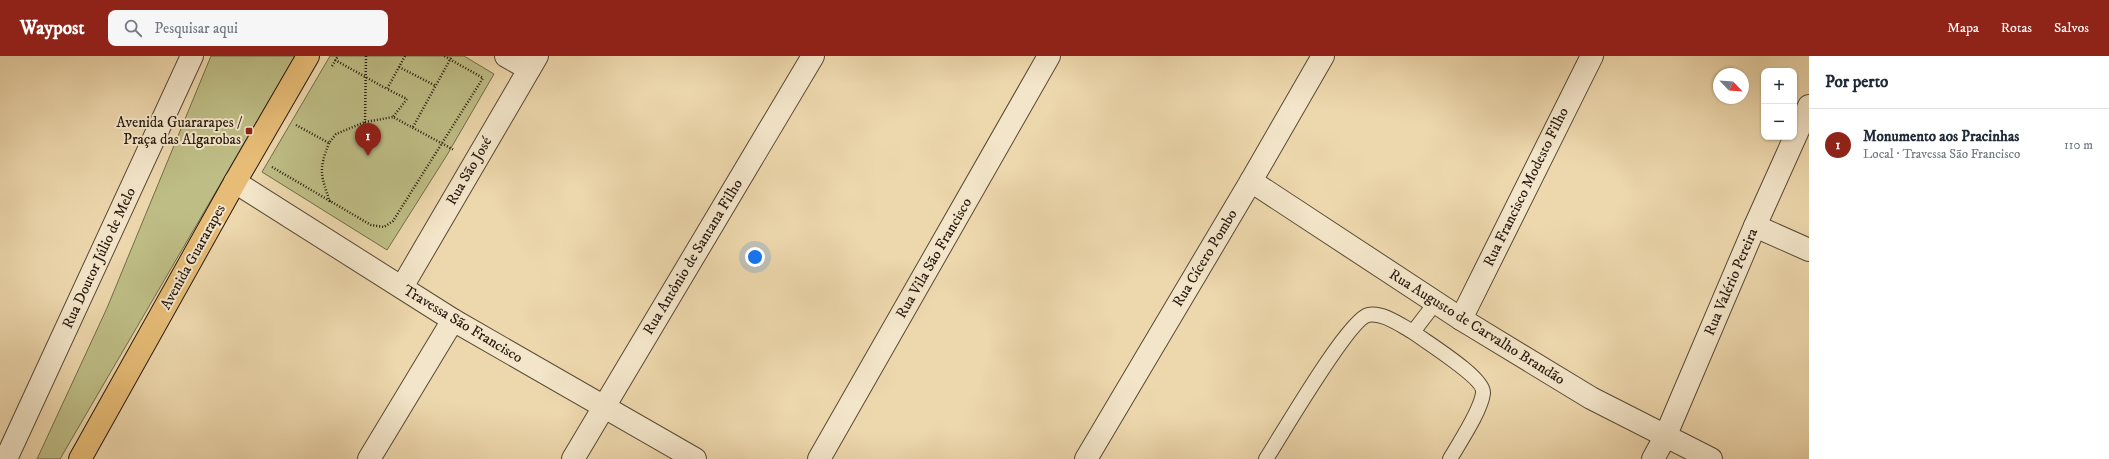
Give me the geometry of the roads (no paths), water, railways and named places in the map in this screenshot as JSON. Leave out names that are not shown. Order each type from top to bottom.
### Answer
[{"type":"main road","name":"Avenida Guararapes","points":[[80,459],[235,182],[308,56]]},
{"type":"street","name":"Rua Doutor Júlio de Melo","points":[[6,459],[192,56]]},
{"type":"street","points":[[506,56],[533,63]]},
{"type":"street","name":"Rua Antônio de Santana Filho","points":[[573,459],[813,56]]},
{"type":"street","name":"Rua Vila São Francisco","points":[[819,459],[1049,56]]},
{"type":"street","name":"Rua Cícero Pombo","points":[[1086,459],[1251,181],[1323,56]]},
{"type":"street","name":"Rua Francisco Modesto Filho","points":[[1461,319],[1592,56]]},
{"type":"street","name":"Rua São José","points":[[402,287],[533,63]]},
{"type":"street","name":"Rua Valério Pereira","points":[[1654,459],[1665,437],[1755,226],[1809,106]]},
{"type":"street","name":"Rua Augusto de Carvalho Brandão","points":[[1251,181],[1461,319],[1590,398],[1711,459]]},
{"type":"street","name":"Travessa São Francisco","points":[[235,182],[453,320],[695,459]]},
{"type":"street","points":[[1755,226],[1809,250]]},
{"type":"street","points":[[369,459],[453,320]]},
{"type":"lane","points":[[1413,332],[1436,302]]},
{"type":"lane","points":[[1266,459],[1342,342],[1359,321],[1368,315],[1383,316],[1413,332],[1459,365],[1481,384],[1483,392],[1479,406],[1450,459]]},
{"type":"place","name":"Avenida Guararapes / Praça das Algarobas","points":[[249,131]]},
{"type":"place","name":"Monumento aos Pracinhas","points":[[368,156]]}]
